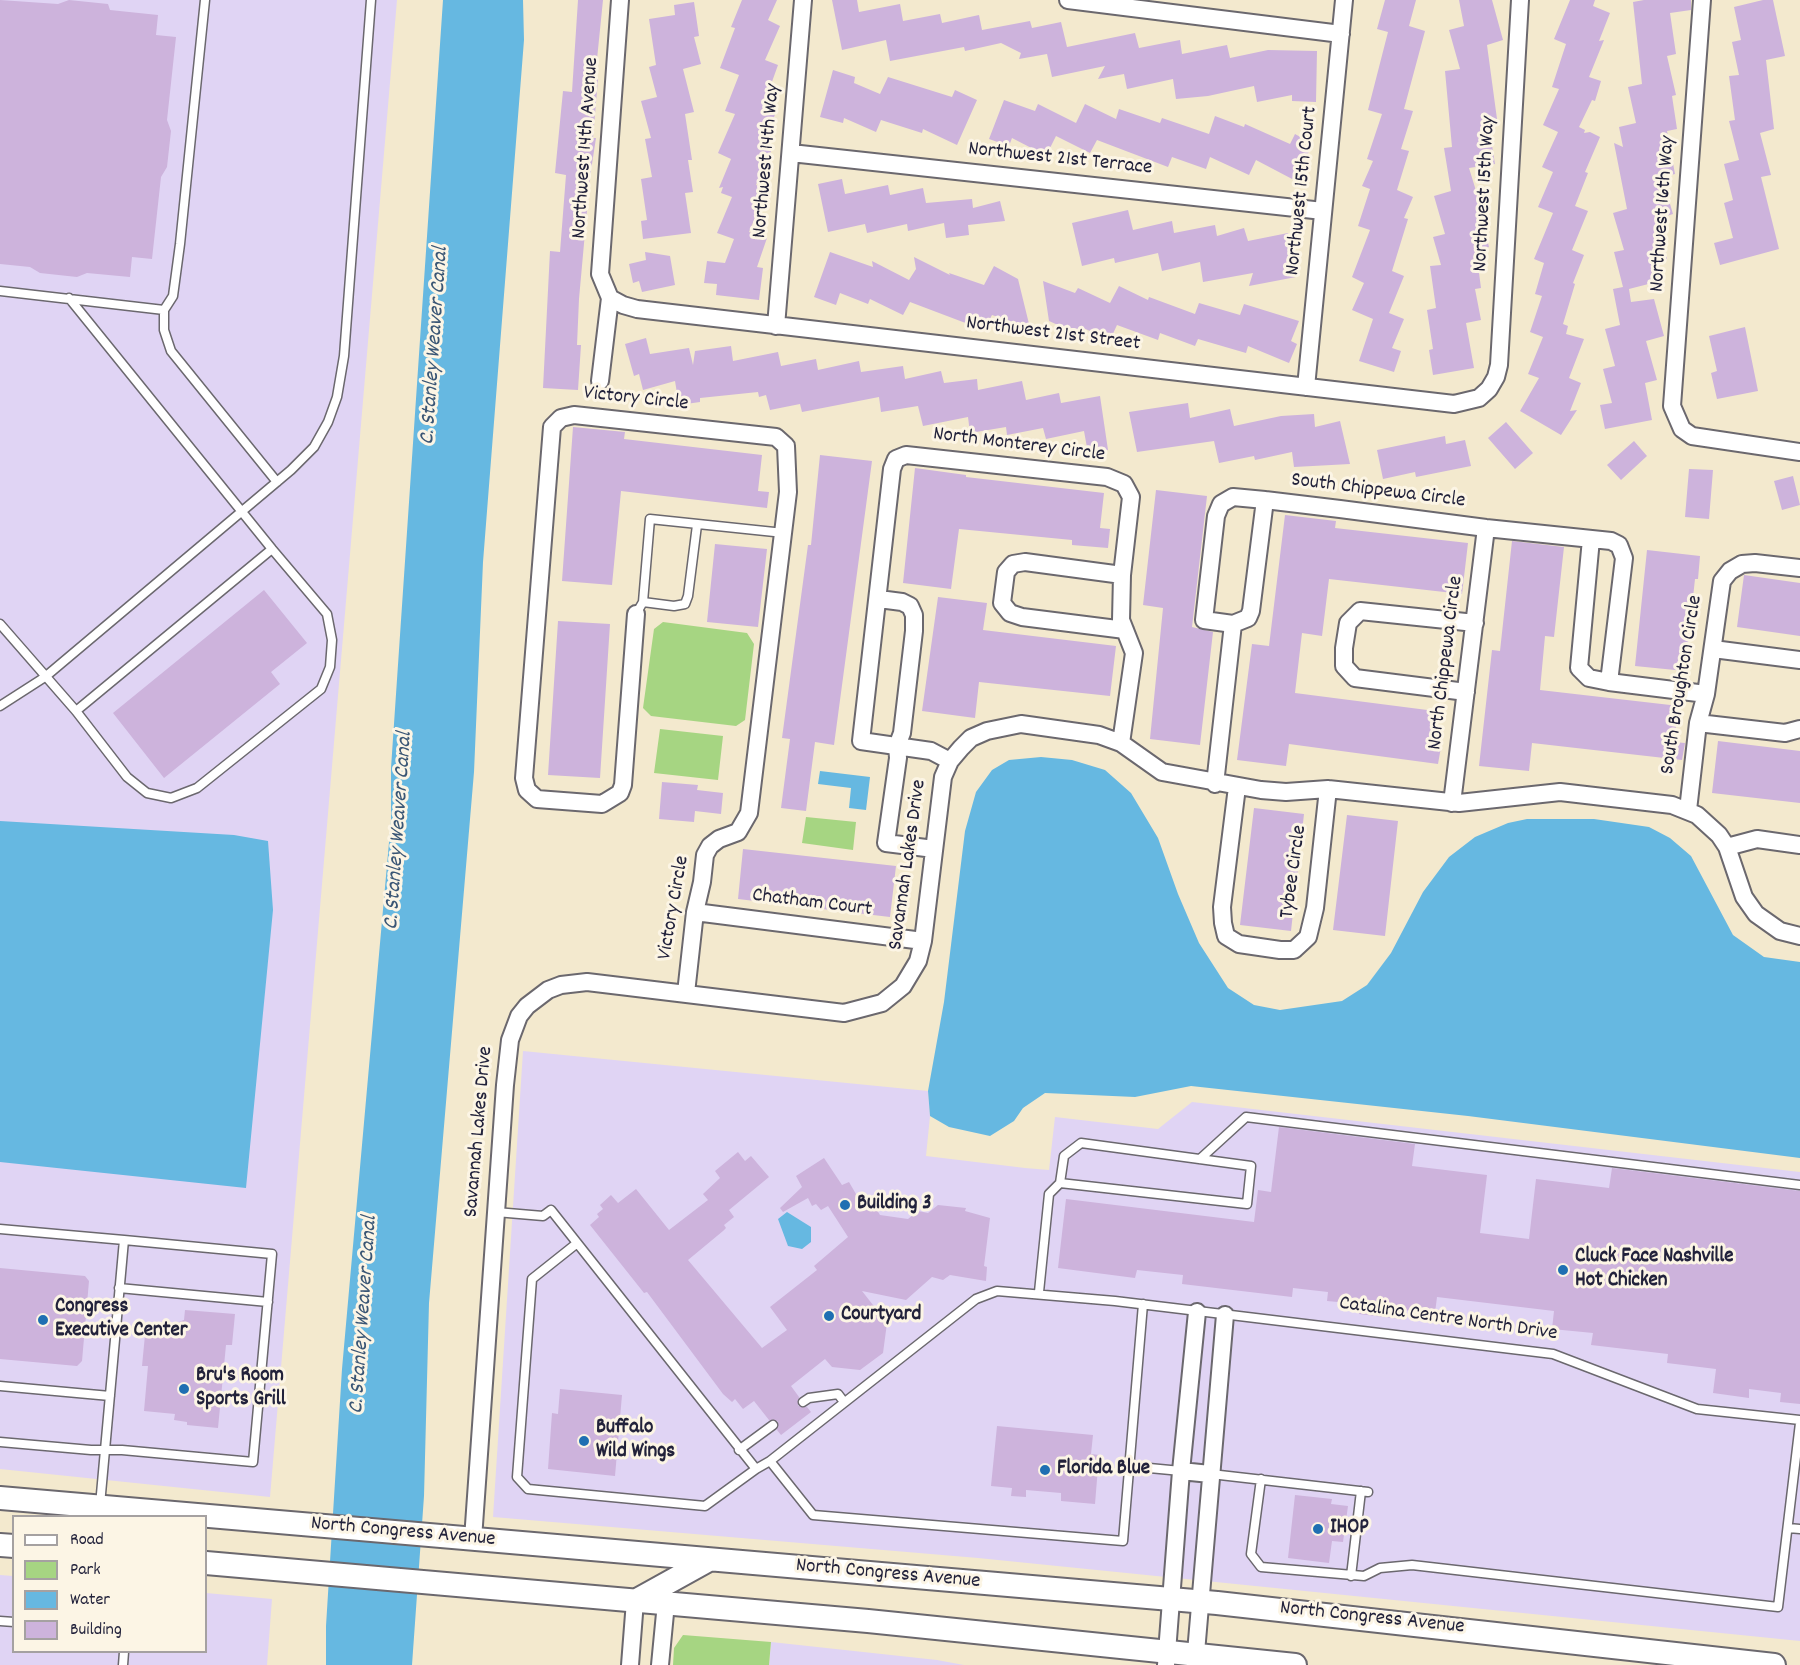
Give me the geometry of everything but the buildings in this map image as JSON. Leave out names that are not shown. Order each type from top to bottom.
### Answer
[{"type":"main road","name":"North Congress Avenue","points":[[0,1498],[190,1515]]},
{"type":"main road","name":"North Congress Avenue","points":[[207,1517],[1199,1601],[1774,1665]]},
{"type":"main road","points":[[635,1601],[709,1560]]},
{"type":"main road","points":[[207,1563],[868,1621],[1166,1659],[1295,1665]]},
{"type":"street","name":"Northwest 14th Avenue","points":[[610,298],[600,274],[620,0]]},
{"type":"street","name":"Northwest 14th Way","points":[[777,326],[803,0]]},
{"type":"street","points":[[1068,0],[1341,34]]},
{"type":"street","name":"Northwest 15th Court","points":[[1306,387],[1344,0]]},
{"type":"street","name":"Northwest 15th Way","points":[[1489,389],[1499,365],[1520,0]]},
{"type":"street","name":"Northwest 16th Way","points":[[1702,0],[1672,406],[1682,429],[1692,436],[1705,440],[1800,452]]},
{"type":"street","name":"Northwest 21st Terrace","points":[[791,153],[1323,211]]},
{"type":"street","name":"Northwest 21st Street","points":[[610,298],[637,309],[1454,404],[1479,398],[1489,389]]},
{"type":"street","points":[[600,381],[610,298]]},
{"type":"street","name":"Victory Circle","points":[[639,608],[623,784],[620,793],[602,804],[537,799],[527,790],[524,778],[552,427],[561,418],[574,415],[776,437],[786,446],[788,492],[749,813],[738,832],[719,839],[710,846],[705,855],[702,882],[694,912],[686,993]]},
{"type":"street","name":"North Monterey Circle","points":[[879,599],[892,469],[896,459],[906,455],[1107,477],[1124,484],[1131,497],[1120,599],[1121,620],[1134,653],[1121,743]]},
{"type":"street","name":"South Chippewa Circle","points":[[1266,500],[1251,611],[1248,618],[1233,624],[1204,621],[1216,516],[1221,504],[1233,497],[1266,500],[1486,528],[1591,539],[1619,545],[1624,558],[1609,682]]},
{"type":"street","name":"North Chippewa Circle","points":[[1452,802],[1486,528]]},
{"type":"street","points":[[1591,539],[1579,668],[1589,678],[1706,694]]},
{"type":"street","points":[[1122,575],[1025,562],[1013,564],[1005,572],[1002,603],[1010,613],[1022,616],[1125,630]]},
{"type":"street","name":"South Broughton Circle","points":[[1688,810],[1698,723],[1706,694],[1722,581],[1730,571],[1742,564],[1755,563],[1800,568]]},
{"type":"street","points":[[934,849],[886,843],[897,746],[903,722],[914,615],[910,606],[902,602],[879,599],[861,741],[897,746],[931,751],[950,761]]},
{"type":"street","points":[[1466,692],[1355,678],[1344,666],[1344,648],[1348,623],[1360,611],[1475,624]]},
{"type":"street","points":[[1215,784],[1233,624]]},
{"type":"street","points":[[1713,649],[1800,660]]},
{"type":"street","points":[[1698,723],[1785,733],[1800,729]]},
{"type":"street","name":"Savannah Lakes Drive","points":[[473,1539],[508,1053],[513,1027],[527,1006],[548,990],[574,983],[686,993],[831,1012],[856,1011],[882,1003],[903,986],[918,961],[923,941],[940,792],[950,761],[971,738],[987,731],[1021,724],[1080,731],[1121,743],[1162,772],[1215,784],[1286,792],[1328,789],[1452,802],[1560,792],[1672,805],[1688,810],[1709,823],[1727,848],[1740,886],[1750,906],[1772,927],[1800,936]]},
{"type":"street","name":"Tybee Circle","points":[[1237,787],[1222,907],[1226,936],[1234,941],[1280,950],[1294,950],[1308,937],[1315,908],[1328,789]]},
{"type":"street","points":[[1727,848],[1758,839],[1800,845]]},
{"type":"street","name":"Chatham Court","points":[[694,912],[923,941]]},
{"type":"street","points":[[1166,1659],[1197,1312]]},
{"type":"street","points":[[1196,1661],[1199,1601],[1225,1315]]},
{"type":"street","points":[[1181,1471],[1210,1474]]},
{"type":"street","points":[[630,1665],[635,1601]]},
{"type":"street","points":[[660,1665],[666,1603]]},
{"type":"lane","points":[[205,0],[179,254],[173,296],[164,310],[164,330],[171,351],[277,482]]},
{"type":"lane","points":[[0,706],[45,677],[277,482],[314,447],[328,423],[337,397],[344,356],[369,0]]},
{"type":"lane","points":[[0,291],[164,310]]},
{"type":"lane","points":[[0,624],[76,711],[127,777],[147,793],[171,798],[196,788],[321,689],[330,667],[332,640],[327,614],[69,298]]},
{"type":"lane","points":[[697,525],[685,604],[639,608],[650,519],[784,533]]},
{"type":"lane","points":[[76,711],[272,549]]},
{"type":"lane","points":[[1200,1159],[1246,1117],[1800,1185]]},
{"type":"lane","points":[[1039,1292],[1049,1194],[1060,1182],[1064,1156],[1081,1143],[1251,1166],[1247,1204],[1060,1182]]},
{"type":"lane","points":[[496,1212],[543,1216],[551,1210],[756,1469]]},
{"type":"lane","points":[[0,1229],[272,1254],[253,1462],[0,1442]]},
{"type":"lane","points":[[100,1507],[124,1240]]},
{"type":"lane","name":"Catalina Centre North Drive","points":[[576,1244],[532,1279],[517,1477],[528,1489],[705,1506],[770,1461],[976,1299],[997,1291],[1039,1292],[1553,1354],[1697,1409],[1800,1422]]},
{"type":"lane","points":[[119,1288],[268,1302]]},
{"type":"lane","points":[[770,1461],[813,1515],[1123,1540],[1143,1304]]},
{"type":"lane","points":[[0,1386],[110,1396]]},
{"type":"lane","points":[[803,1402],[809,1398],[838,1394],[844,1402]]},
{"type":"lane","points":[[1261,1479],[1251,1554],[1261,1567],[1365,1576],[1380,1568],[1412,1565],[1778,1608],[1800,1422]]},
{"type":"lane","points":[[739,1450],[774,1425]]},
{"type":"lane","points":[[1128,1466],[1181,1471]]},
{"type":"lane","points":[[1210,1474],[1364,1491],[1351,1576]]},
{"type":"lane","points":[[1788,1528],[1800,1529]]},
{"type":"shaded area","points":[[0,0],[397,0],[270,1497],[0,1469]]},
{"type":"shaded area","points":[[523,1051],[928,1091],[930,1116],[926,1156],[1025,1168],[1049,1170],[1055,1117],[1158,1129],[1192,1102],[1800,1172],[1800,1641],[978,1558],[493,1517]]},
{"type":"shaded area","points":[[0,1575],[12,1576],[12,1653],[207,1653],[207,1593],[272,1599],[267,1665],[0,1665]]},
{"type":"shaded area","points":[[771,1642],[937,1660],[964,1665],[769,1665]]},
{"type":"green space","points":[[663,622],[747,633],[754,644],[745,720],[736,726],[651,716],[643,708],[654,629]]},
{"type":"green space","points":[[660,729],[723,736],[718,780],[654,773]]},
{"type":"green space","points":[[806,817],[856,822],[853,850],[802,843]]},
{"type":"green space","points":[[683,1635],[771,1642],[769,1665],[673,1665],[674,1648]]},
{"type":"water","name":"C. Stanley Weaver Canal","points":[[443,0],[523,0],[524,40],[483,562],[474,772],[429,1303],[424,1496],[412,1665],[326,1665],[326,1626],[342,1369],[391,820],[391,768]]},
{"type":"water","points":[[1041,757],[1072,760],[1105,770],[1131,793],[1158,838],[1199,943],[1228,988],[1254,1005],[1280,1010],[1342,1001],[1367,985],[1391,953],[1423,892],[1449,857],[1475,837],[1508,823],[1527,819],[1594,819],[1649,827],[1670,838],[1691,856],[1733,935],[1764,957],[1800,962],[1800,1158],[1468,1116],[1191,1086],[1135,1097],[1045,1093],[1023,1108],[1014,1121],[990,1136],[949,1127],[930,1116],[928,1091],[944,1002],[965,831],[976,792],[992,770],[1009,760]]},
{"type":"water","points":[[820,771],[870,777],[866,810],[849,808],[851,788],[818,784]]},
{"type":"water","points":[[0,821],[234,835],[268,841],[273,910],[246,1188],[0,1162]]},
{"type":"water","points":[[787,1212],[811,1227],[811,1242],[802,1249],[788,1246],[778,1219]]},
{"type":"place","name":"Building 3","points":[[845,1205]]},
{"type":"place","name":"Cluck Face Nashville Hot Chicken","points":[[1563,1270]]},
{"type":"place","name":"Courtyard","points":[[829,1316]]},
{"type":"place","name":"Congress Executive Center","points":[[43,1320]]},
{"type":"place","name":"Bru's Room Sports Grill","points":[[184,1389]]},
{"type":"place","name":"Buffalo Wild Wings","points":[[584,1441]]},
{"type":"place","name":"Florida Blue","points":[[1045,1470]]},
{"type":"place","name":"IHOP","points":[[1318,1529]]}]
